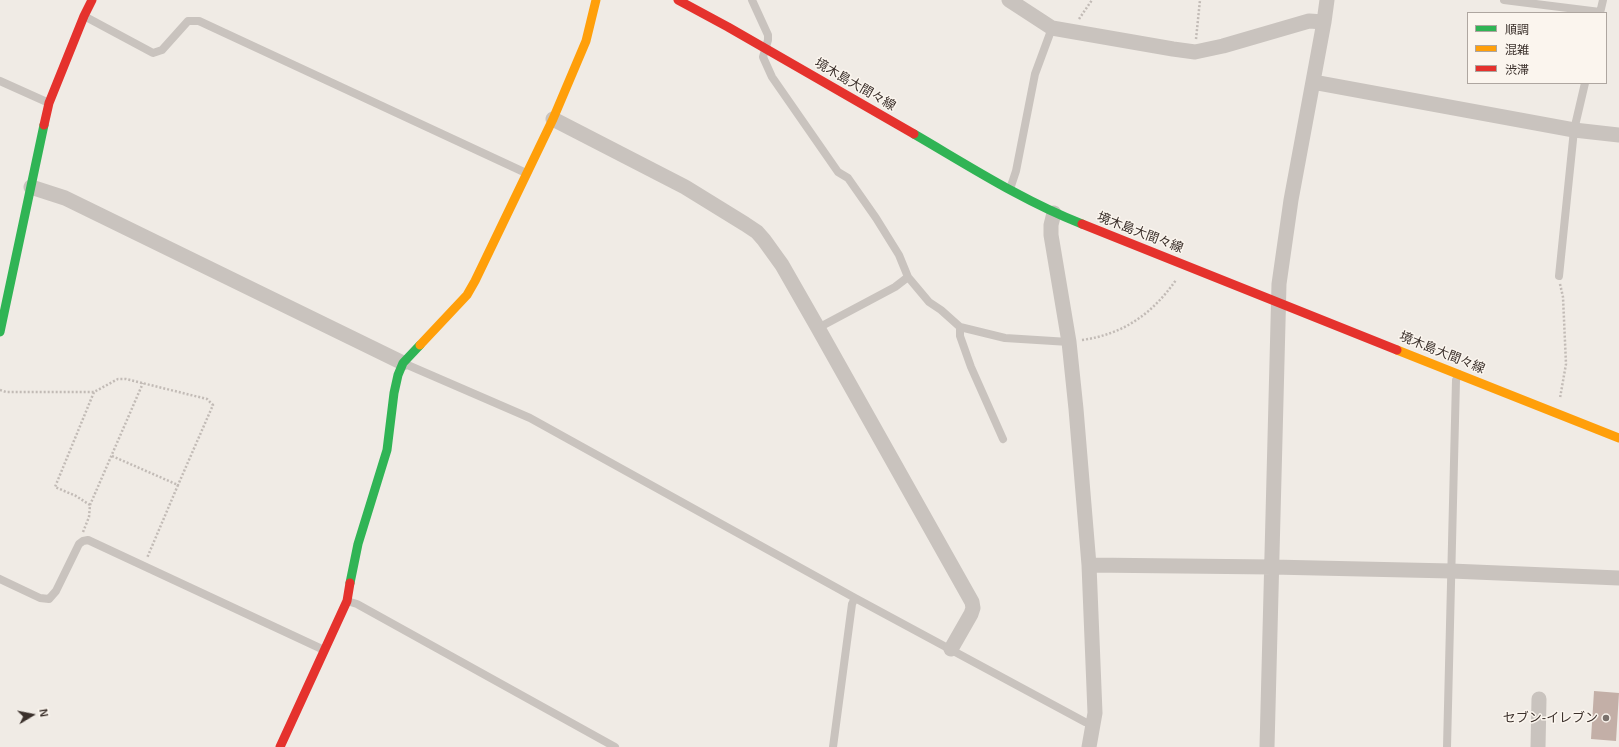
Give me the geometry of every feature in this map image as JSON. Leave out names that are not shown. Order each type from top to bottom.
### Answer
[{"type":"street","points":[[0,332],[49,103],[84,16],[92,0]]},
{"type":"street","points":[[280,747],[347,601],[358,544],[387,450],[394,393],[398,375],[403,363],[467,294],[475,281],[553,119],[586,41],[596,0]]},
{"type":"street","name":"境木島大間々線","points":[[678,0],[728,26],[765,49],[1010,190],[1054,213],[1619,438]]},
{"type":"street","points":[[1009,0],[1052,28],[1173,50],[1195,52],[1223,46],[1309,21],[1324,22]]},
{"type":"street","points":[[1267,747],[1279,284],[1291,200],[1327,0]]},
{"type":"street","points":[[1313,82],[1574,130],[1619,135]]},
{"type":"street","points":[[553,119],[685,187],[756,232],[764,240],[782,265],[972,602],[973,608],[971,614],[950,649]]},
{"type":"street","points":[[31,187],[65,198],[403,363]]},
{"type":"street","points":[[1054,213],[1051,225],[1051,235],[1069,342],[1089,565],[1095,687],[1094,724],[1089,747]]},
{"type":"street","points":[[1089,565],[1451,571],[1619,578]]},
{"type":"street","points":[[1538,747],[1539,699]]},
{"type":"lane","points":[[752,0],[768,35],[763,57],[772,77],[838,172],[848,178],[876,218],[899,255],[908,277],[929,302],[941,310],[960,327],[1005,338],[1069,342]]},
{"type":"lane","points":[[1504,0],[1600,12],[1603,0]]},
{"type":"lane","points":[[84,16],[153,53],[162,50],[188,21],[199,21],[527,174]]},
{"type":"lane","points":[[1010,190],[1016,171],[1034,74],[1052,28]]},
{"type":"lane","points":[[0,82],[49,103]]},
{"type":"lane","points":[[1559,276],[1574,130],[1585,84]]},
{"type":"lane","points":[[818,328],[895,287],[908,277]]},
{"type":"lane","points":[[960,327],[960,336],[971,367],[1003,439]]},
{"type":"lane","points":[[403,363],[530,418],[856,598],[1085,722],[1094,724]]},
{"type":"lane","points":[[1446,747],[1456,380],[1459,373]]},
{"type":"lane","points":[[0,579],[40,598],[49,599],[56,592],[79,544],[83,541],[92,541],[324,650]]},
{"type":"lane","points":[[833,747],[852,604],[856,598]]},
{"type":"lane","points":[[347,601],[357,604],[615,747]]},
{"type":"path","points":[[1071,32],[1092,0]]},
{"type":"path","points":[[1195,52],[1200,0]]},
{"type":"path","points":[[1069,342],[1102,337],[1123,329],[1155,306],[1187,265]]},
{"type":"path","points":[[1556,413],[1566,364],[1563,297],[1559,276]]},
{"type":"path","points":[[0,390],[6,392],[94,392],[118,379],[126,378],[207,399],[213,405],[144,566]]},
{"type":"path","points":[[83,541],[83,531],[89,517],[90,506],[143,383]]},
{"type":"path","points":[[90,506],[76,496],[55,487],[94,392]]},
{"type":"path","points":[[112,456],[178,485]]},
{"type":"building","points":[[1594,691],[1619,693],[1616,741],[1591,739]]},
{"type":"traffic: fast","points":[[0,332],[44,125]]},
{"type":"traffic: fast","points":[[914,134],[1017,194],[1082,224]]},
{"type":"traffic: fast","points":[[350,583],[358,544],[387,450],[394,393],[398,375],[403,363],[420,345]]},
{"type":"traffic: slow","points":[[420,345],[467,295],[475,281],[553,119],[586,41],[596,0]]},
{"type":"traffic: slow","points":[[1397,350],[1619,438]]},
{"type":"traffic: jam","points":[[44,125],[49,103],[84,16],[92,0]]},
{"type":"traffic: jam","points":[[678,0],[728,27],[914,134]]},
{"type":"traffic: jam","points":[[1082,224],[1397,350]]},
{"type":"traffic: jam","points":[[280,747],[347,601],[350,583]]},
{"type":"place","name":"セブン-イレブン","points":[[1606,718]]}]
